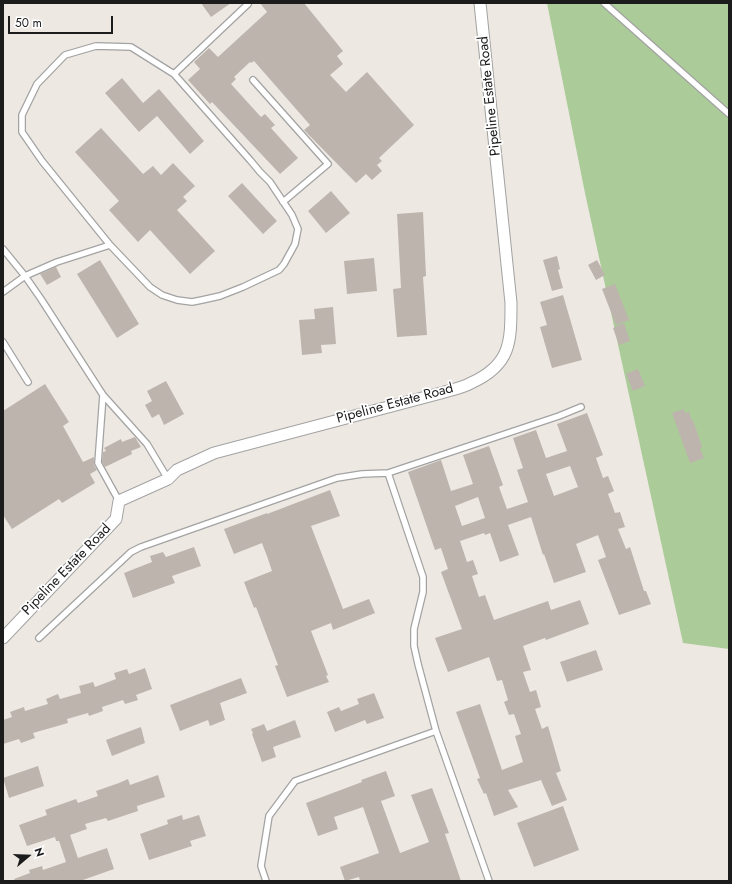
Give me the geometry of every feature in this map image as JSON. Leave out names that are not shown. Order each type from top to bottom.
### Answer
[{"type":"street","name":"Pipeline Estate Road","points":[[3,638],[116,519],[119,501],[168,479],[177,470],[214,453],[471,384],[498,366],[507,349],[511,329],[511,303],[480,3]]},
{"type":"lane","points":[[604,3],[729,114]]},
{"type":"lane","points":[[174,74],[248,4]]},
{"type":"lane","points":[[96,46],[131,47],[174,74],[270,182],[292,215],[298,229],[295,244],[284,264],[278,270],[244,287],[220,296],[192,302],[177,300],[162,295],[150,287],[110,245],[42,161],[22,132],[22,115],[37,84],[65,55],[96,46]]},
{"type":"lane","points":[[253,80],[328,164],[283,202]]},
{"type":"lane","points":[[3,292],[25,276],[57,262],[110,245]]},
{"type":"lane","points":[[3,249],[41,299],[103,394],[147,444],[168,479]]},
{"type":"lane","points":[[3,342],[28,382]]},
{"type":"lane","points":[[103,394],[98,463],[119,501]]},
{"type":"lane","points":[[39,638],[131,552],[141,547],[337,478],[362,474],[388,473],[551,419],[582,407]]},
{"type":"lane","points":[[388,473],[423,577],[423,592],[414,629],[414,646],[436,731],[490,881]]},
{"type":"lane","points":[[266,881],[261,866],[269,816],[295,781],[436,731]]},
{"type":"green space","points":[[547,3],[729,3],[729,649],[683,643],[585,193]]},
{"type":"building","points":[[201,3],[231,3],[211,17]]},
{"type":"building","points":[[260,3],[304,3],[343,51],[337,56],[343,64],[330,75],[346,92],[367,72],[414,125],[379,158],[382,161],[377,165],[382,171],[372,180],[366,174],[356,183],[304,130],[310,125],[254,61],[251,63],[250,62],[234,77],[236,79],[231,84],[261,117],[265,114],[275,125],[271,128],[298,158],[280,174],[212,102],[210,104],[188,80],[200,69],[194,62],[209,48],[218,57],[267,12]]},
{"type":"building","points":[[122,78],[143,103],[159,89],[204,141],[190,154],[157,116],[139,132],[105,93]]},
{"type":"building","points":[[101,128],[143,174],[153,166],[161,175],[173,163],[195,186],[183,197],[187,201],[177,210],[215,251],[190,274],[150,230],[138,242],[109,210],[119,201],[75,152]]},
{"type":"building","points":[[242,183],[277,221],[263,234],[228,196]]},
{"type":"building","points":[[331,191],[350,213],[326,233],[308,211]]},
{"type":"building","points":[[423,212],[426,276],[423,277],[427,335],[397,337],[393,289],[401,288],[397,214]]},
{"type":"building","points":[[557,256],[560,269],[558,270],[563,288],[552,291],[543,260]]},
{"type":"building","points":[[374,258],[377,291],[347,294],[344,261]]},
{"type":"building","points":[[100,260],[139,324],[117,338],[77,274]]},
{"type":"building","points":[[597,260],[605,275],[596,280],[588,265]]},
{"type":"building","points":[[56,267],[61,277],[47,285],[40,274]]},
{"type":"building","points":[[615,284],[629,320],[616,325],[602,289]]},
{"type":"building","points":[[563,295],[582,360],[552,368],[540,327],[547,325],[540,302]]},
{"type":"building","points":[[333,307],[336,344],[321,345],[322,353],[302,355],[299,320],[315,319],[314,309]]},
{"type":"building","points":[[624,323],[630,341],[619,345],[613,328]]},
{"type":"building","points":[[638,369],[645,386],[633,391],[626,374]]},
{"type":"building","points":[[166,381],[184,414],[164,425],[159,414],[152,418],[145,405],[152,401],[147,391]]},
{"type":"building","points":[[45,384],[69,422],[63,426],[83,462],[94,457],[94,465],[97,470],[90,474],[95,483],[62,503],[59,499],[12,529],[3,515],[3,411]]},
{"type":"building","points":[[684,409],[685,413],[689,412],[692,421],[693,420],[704,458],[690,463],[672,413]]},
{"type":"building","points":[[587,413],[603,455],[596,458],[603,478],[608,476],[614,491],[608,494],[615,513],[620,512],[625,527],[618,529],[626,549],[630,547],[644,591],[646,591],[651,604],[619,615],[598,560],[606,557],[598,535],[576,544],[586,572],[554,583],[531,517],[508,525],[519,555],[500,562],[490,533],[485,535],[484,533],[460,541],[467,562],[473,560],[478,574],[472,576],[479,597],[485,595],[494,620],[548,601],[551,610],[580,600],[589,624],[546,640],[545,638],[523,646],[531,670],[523,672],[530,692],[536,690],[541,707],[535,709],[542,729],[548,726],[561,771],[556,773],[567,800],[552,806],[541,780],[508,790],[518,807],[494,816],[486,793],[484,794],[477,779],[480,778],[456,712],[480,704],[502,770],[523,762],[515,736],[521,734],[514,714],[509,715],[504,702],[508,700],[502,680],[497,681],[489,657],[448,672],[435,638],[462,629],[441,572],[448,569],[441,548],[435,550],[408,472],[441,460],[451,491],[473,484],[463,455],[489,446],[503,485],[499,487],[507,509],[528,502],[517,470],[523,468],[513,438],[536,430],[546,458],[567,451],[557,424]],"holes":[[[570,466],[578,487],[554,496],[546,474]],[[478,497],[485,518],[462,526],[455,506]]]},
{"type":"building","points":[[135,437],[141,447],[131,451],[132,454],[105,467],[102,462],[103,452],[106,451],[104,448],[121,439],[122,442]]},
{"type":"building","points":[[330,490],[340,516],[311,526],[343,609],[369,599],[375,613],[333,630],[331,623],[311,631],[328,675],[326,676],[329,682],[287,697],[275,666],[278,665],[256,607],[254,608],[244,582],[272,571],[262,543],[234,554],[224,529]]},
{"type":"building","points":[[194,547],[201,566],[172,576],[175,583],[133,598],[124,573],[152,562],[150,556],[163,552],[166,557]]},
{"type":"building","points":[[596,650],[603,670],[567,682],[560,662]]},
{"type":"building","points":[[145,668],[152,689],[136,695],[138,700],[125,704],[123,700],[102,707],[103,711],[89,716],[88,713],[67,719],[68,723],[33,733],[35,738],[21,743],[19,739],[3,744],[3,720],[12,717],[10,712],[24,707],[25,711],[48,704],[46,699],[58,694],[60,699],[81,693],[79,686],[93,682],[95,687],[116,679],[114,673],[127,669],[129,674]]},
{"type":"building","points":[[241,678],[247,693],[220,703],[225,720],[210,726],[208,720],[180,731],[170,705]]},
{"type":"building","points":[[374,693],[384,718],[367,724],[365,720],[335,732],[327,712],[339,707],[341,711],[359,704],[357,699]]},
{"type":"building","points":[[295,720],[301,737],[273,747],[276,757],[262,762],[251,729],[264,724],[267,731]]},
{"type":"building","points":[[141,727],[145,743],[112,756],[106,740]]},
{"type":"building","points":[[38,766],[44,786],[9,798],[3,778]]},
{"type":"building","points":[[386,771],[395,796],[381,801],[400,853],[429,842],[411,795],[432,788],[449,833],[445,834],[461,881],[360,881],[359,877],[345,881],[340,867],[379,853],[363,807],[334,817],[338,829],[318,836],[306,803],[362,782],[361,780]]},
{"type":"building","points":[[158,775],[165,797],[137,806],[138,811],[108,821],[106,818],[85,824],[87,829],[70,835],[78,858],[107,848],[114,869],[80,881],[15,881],[14,879],[30,873],[29,870],[42,866],[43,870],[66,862],[59,841],[56,841],[55,837],[27,846],[19,825],[47,815],[45,810],[76,799],[78,803],[98,796],[96,791],[128,779],[130,785]]},
{"type":"building","points":[[563,806],[579,850],[534,867],[517,823]]},
{"type":"building","points":[[182,815],[183,820],[199,815],[206,836],[190,841],[192,846],[149,860],[140,834],[168,824],[167,820]]}]
